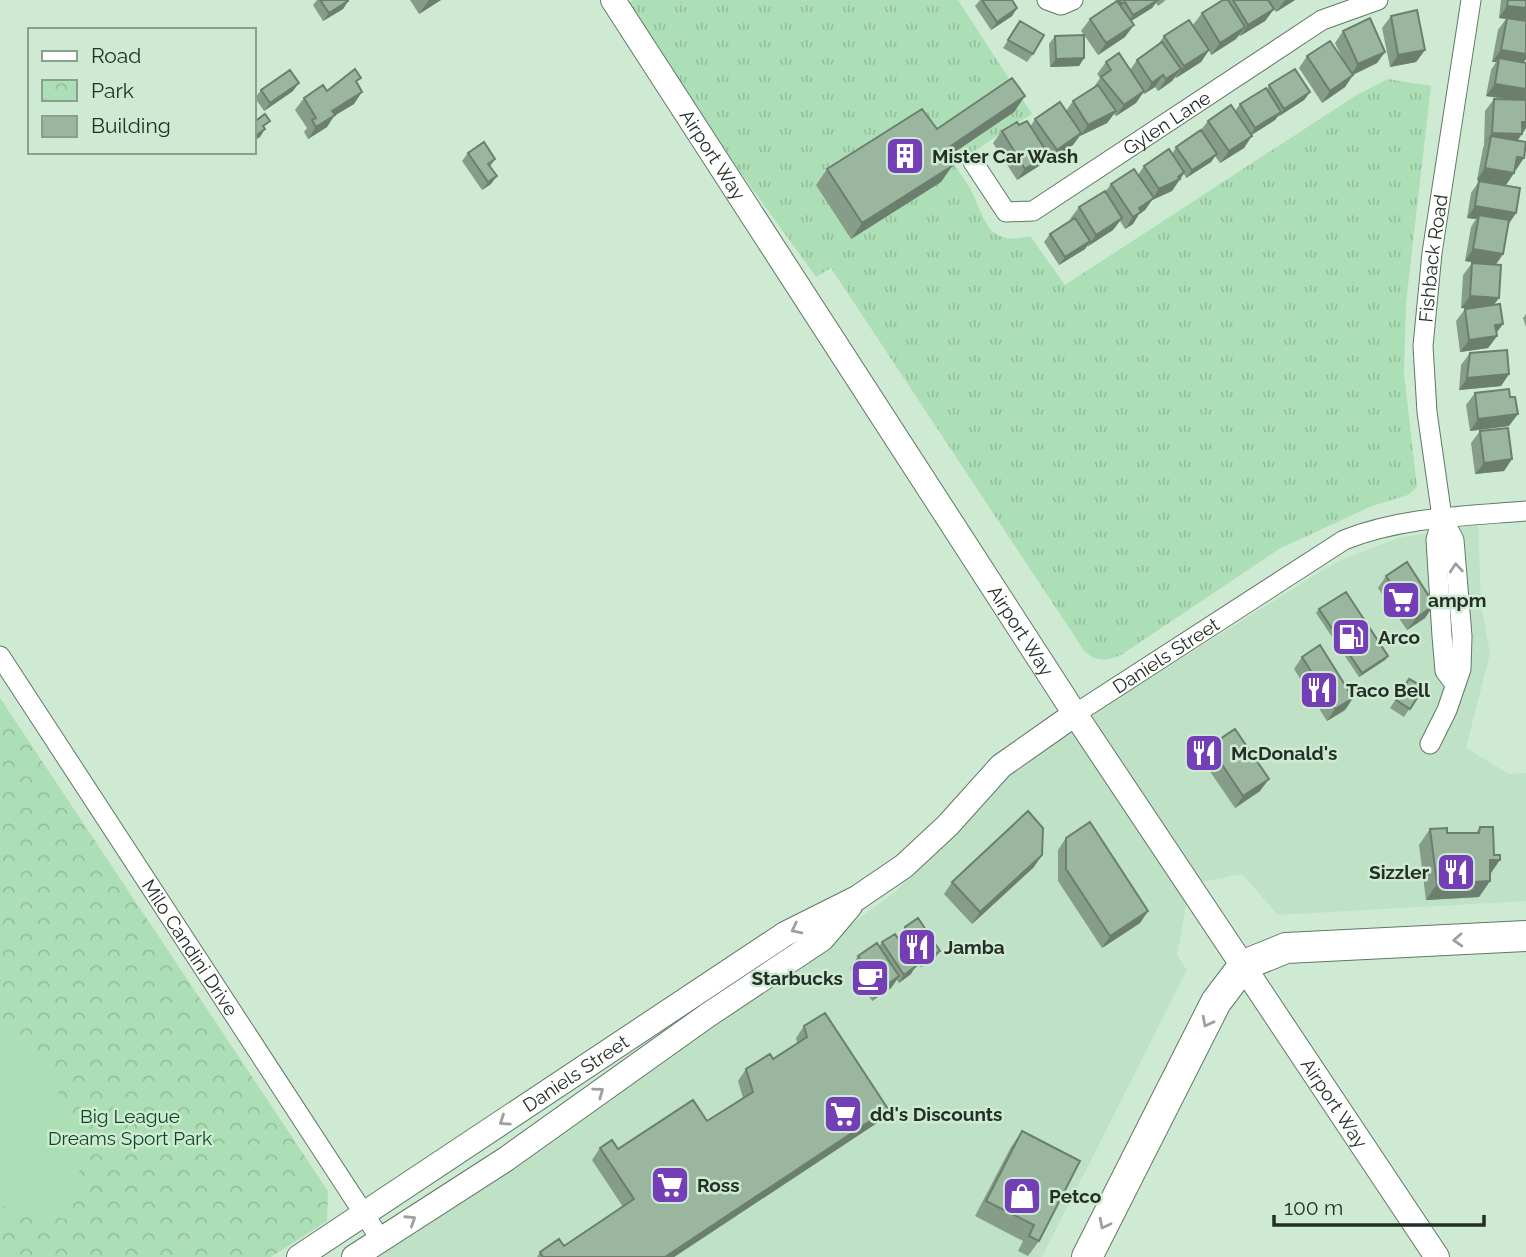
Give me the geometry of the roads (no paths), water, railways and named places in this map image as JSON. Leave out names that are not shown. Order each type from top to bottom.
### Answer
[{"type":"highway","points":[[1087,1257],[1216,1002],[1244,965],[1286,948],[1526,936]]},
{"type":"main road","name":"Airport Way","points":[[614,0],[1075,714],[1437,1257]]},
{"type":"main road","name":"Daniels Street","points":[[299,1257],[785,934],[857,898],[904,866],[948,825],[1001,766],[1075,714]]},
{"type":"main road","name":"Daniels Street","points":[[354,1257],[506,1159],[708,1015],[822,939],[857,898]]},
{"type":"street","points":[[1047,0],[1061,5],[1073,0]]},
{"type":"street","name":"Gylen Lane","points":[[973,162],[1006,212],[1033,211],[1322,20],[1378,0]]},
{"type":"street","name":"Fishback Road","points":[[1430,744],[1447,710],[1454,683],[1445,671],[1436,541],[1442,517],[1426,398],[1423,346],[1432,253],[1471,0]]},
{"type":"street","name":"Daniels Street","points":[[1075,714],[1344,540],[1388,526],[1442,517],[1526,511]]},
{"type":"street","name":"Milo Candini Drive","points":[[0,656],[366,1213],[381,1240]]},
{"type":"place","name":"Mister Car Wash","points":[[905,156]]},
{"type":"place","name":"ampm","points":[[1401,600]]},
{"type":"place","name":"Arco","points":[[1351,637]]},
{"type":"place","name":"Taco Bell","points":[[1319,690]]},
{"type":"place","name":"McDonald's","points":[[1204,753]]},
{"type":"place","name":"Sizzler","points":[[1456,872]]},
{"type":"place","name":"Jamba","points":[[917,947]]},
{"type":"place","name":"Starbucks","points":[[870,978]]},
{"type":"place","name":"dd's Discounts","points":[[843,1114]]},
{"type":"place","name":"Ross","points":[[670,1185]]},
{"type":"place","name":"Petco","points":[[1022,1196]]},
{"type":"park label","name":"Big League Dreams Sport Park","points":[[130,1127]]}]
